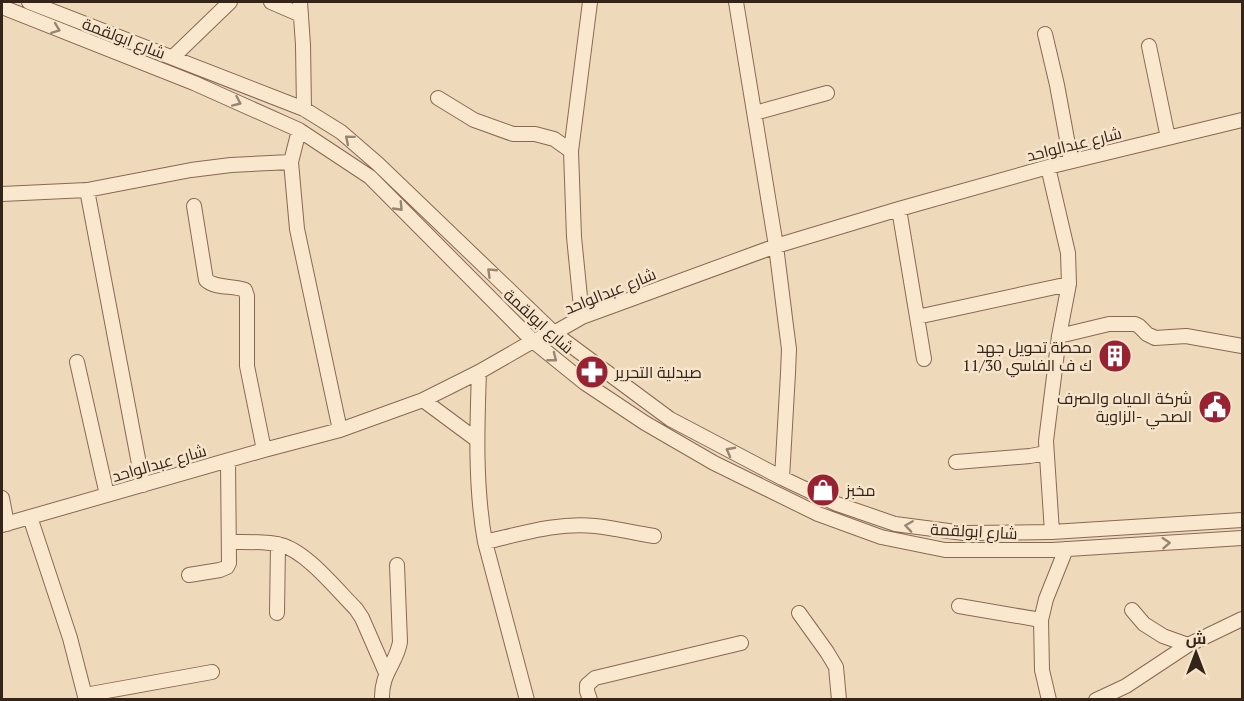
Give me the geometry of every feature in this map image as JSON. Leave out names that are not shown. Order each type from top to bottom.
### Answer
[{"type":"street","name":"شارع ابولقمة","points":[[28,2],[304,109],[341,132],[378,164],[554,333],[670,419],[837,504],[895,524],[964,533],[1052,532],[1242,520]]},
{"type":"street","points":[[173,57],[230,2]]},
{"type":"street","points":[[271,2],[300,8],[304,109]]},
{"type":"street","points":[[582,317],[574,237],[571,151],[590,2]]},
{"type":"street","points":[[736,2],[776,246],[789,349],[782,478]]},
{"type":"street","name":"شارع ابولقمة","points":[[2,8],[194,83],[299,130],[370,177],[533,341],[585,383],[645,423],[714,463],[818,514],[881,537],[945,549],[1066,549],[1242,538]]},
{"type":"street","points":[[1045,34],[1071,161]]},
{"type":"street","points":[[1149,46],[1168,138]]},
{"type":"street","points":[[755,113],[827,93]]},
{"type":"street","points":[[438,98],[474,120],[513,134],[535,134],[555,139],[571,151]]},
{"type":"street","name":"شارع عبدالواحد","points":[[4,524],[340,430],[423,400],[582,317],[776,246],[1048,167],[1242,120]]},
{"type":"street","points":[[299,130],[291,162],[297,229],[340,430]]},
{"type":"street","points":[[2,194],[87,189],[191,170],[291,162]]},
{"type":"street","points":[[1048,167],[1068,253],[1069,284],[1059,336],[1046,441],[1052,532]]},
{"type":"street","points":[[87,189],[143,485]]},
{"type":"street","points":[[194,206],[206,280],[211,284],[240,288],[245,290],[247,296],[247,366],[264,450]]},
{"type":"street","points":[[899,209],[924,359]]},
{"type":"street","points":[[917,317],[1069,284]]},
{"type":"street","points":[[1059,336],[1109,324],[1135,324],[1155,338],[1186,336],[1242,346]]},
{"type":"street","points":[[77,362],[107,495]]},
{"type":"street","points":[[478,372],[477,440],[481,520],[527,699]]},
{"type":"street","points":[[423,400],[477,440]]},
{"type":"street","points":[[956,462],[1046,453]]},
{"type":"street","points":[[189,575],[220,570],[227,567],[229,563],[228,461]]},
{"type":"street","points":[[2,498],[4,524]]},
{"type":"street","points":[[30,517],[70,638],[85,697],[212,672]]},
{"type":"street","points":[[485,542],[557,527],[575,526],[594,526],[654,536]]},
{"type":"street","points":[[229,542],[278,544],[292,548],[303,555],[356,609],[386,673]]},
{"type":"street","points":[[277,612],[278,544]]},
{"type":"street","points":[[1049,699],[1042,670],[1041,621],[1046,599],[1066,549]]},
{"type":"street","points":[[382,699],[386,673],[399,649],[400,642],[397,566]]},
{"type":"street","points":[[959,606],[1041,621]]},
{"type":"street","points":[[1132,610],[1144,624],[1163,636],[1188,645]]},
{"type":"street","points":[[799,613],[836,667],[839,699]]},
{"type":"street","points":[[1096,699],[1126,686],[1188,645],[1242,619]]},
{"type":"street","points":[[591,699],[587,685],[595,678],[741,644]]},
{"type":"place","name":"محطة تحويل جهد 11/30 ك ف الفاسي","points":[[1115,356]]},
{"type":"place","name":"صيدلية التحرير","points":[[592,372]]},
{"type":"place","name":"شركة المياه والصرف الصحي -الزاوية","points":[[1215,407]]},
{"type":"place","name":"مخبز","points":[[823,490]]}]
